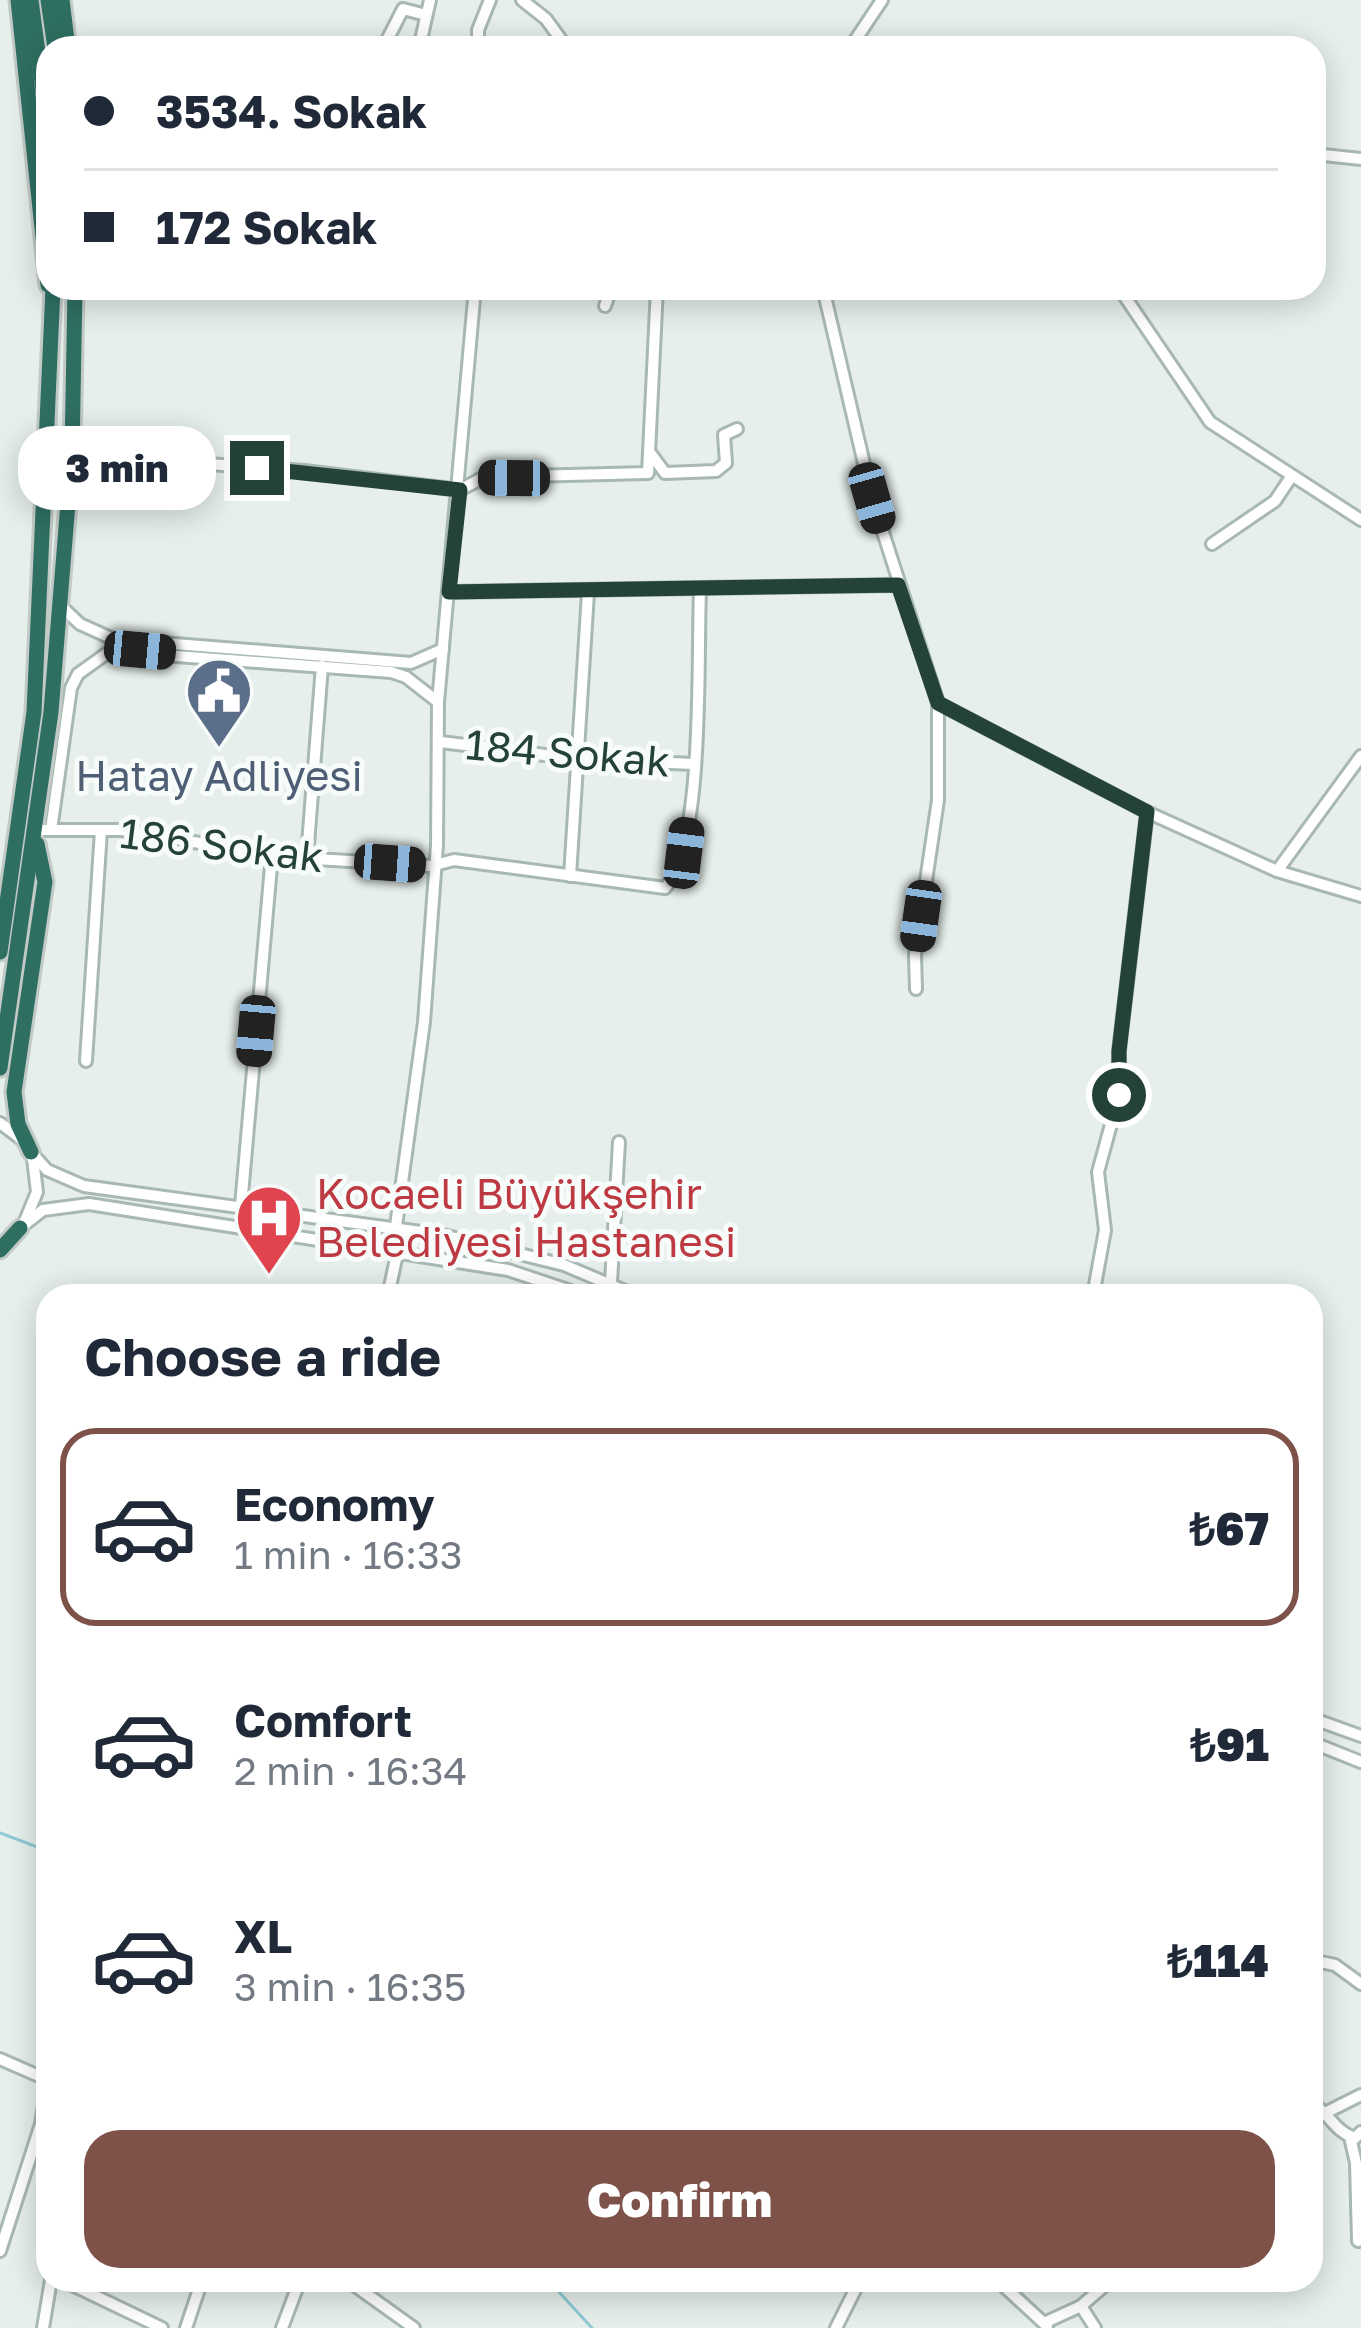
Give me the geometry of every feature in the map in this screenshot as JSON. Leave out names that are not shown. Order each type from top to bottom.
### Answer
[{"type":"highway","points":[[18,0],[36,161]]},
{"type":"highway","points":[[31,0],[36,38]]},
{"type":"highway","points":[[48,0],[53,36]]},
{"type":"highway","points":[[62,0],[66,36]]},
{"type":"highway","points":[[0,952],[34,712],[54,331],[51,300]]},
{"type":"highway","points":[[0,1068],[42,830],[72,454],[78,300]]},
{"type":"highway","points":[[31,1153],[18,1124],[14,1092],[45,882],[42,830]]},
{"type":"highway","points":[[0,876],[15,843]]},
{"type":"highway","points":[[0,1246],[20,1228]]},
{"type":"street","points":[[422,36],[430,0]]},
{"type":"street","points":[[481,36],[490,0]]},
{"type":"street","points":[[522,0],[558,36]]},
{"type":"street","points":[[858,36],[881,0]]},
{"type":"street","points":[[389,36],[403,9],[426,14]]},
{"type":"street","points":[[1326,155],[1361,159]]},
{"type":"street","points":[[396,1226],[424,1022],[441,742],[438,702],[474,300]]},
{"type":"street","points":[[605,306],[607,300]]},
{"type":"street","points":[[72,454],[305,471],[460,490],[484,477],[648,473],[656,300]]},
{"type":"street","points":[[826,300],[898,585],[938,703],[938,800],[915,955],[916,989]]},
{"type":"street","points":[[1127,300],[1210,422],[1361,520]]},
{"type":"street","points":[[649,451],[664,472],[716,471],[726,463],[724,435],[736,429]]},
{"type":"street","points":[[1212,544],[1274,501],[1292,477]]},
{"type":"street","points":[[449,592],[700,592],[898,585]]},
{"type":"street","name":"186 Sokak","points":[[42,830],[101,830],[272,855],[431,866],[454,860],[665,888],[678,874],[684,853],[694,764],[700,592]]},
{"type":"street","points":[[570,876],[588,593]]},
{"type":"street","points":[[60,604],[80,624],[113,639],[411,663],[443,649]]},
{"type":"street","points":[[42,830],[71,688],[78,674],[110,651],[406,676],[438,702]]},
{"type":"street","points":[[307,857],[322,666]]},
{"type":"street","points":[[938,703],[1147,812],[1277,871],[1361,896]]},
{"type":"street","name":"184 Sokak","points":[[441,742],[577,759],[694,764]]},
{"type":"street","points":[[1277,871],[1361,756]]},
{"type":"street","points":[[1096,1284],[1105,1230],[1098,1172],[1119,1095],[1119,1051],[1147,812]]},
{"type":"street","points":[[86,1061],[101,830]]},
{"type":"street","points":[[241,1206],[272,855]]},
{"type":"street","points":[[4,1125],[47,1170],[84,1186],[396,1226],[526,1255],[615,1284]]},
{"type":"street","points":[[611,1282],[620,1142]]},
{"type":"street","points":[[20,1228],[37,1192],[31,1153]]},
{"type":"street","points":[[20,1228],[43,1210],[89,1204],[508,1270],[550,1284]]},
{"type":"street","points":[[391,1284],[397,1254]]},
{"type":"street","points":[[1323,1722],[1361,1736]]},
{"type":"street","points":[[1323,1747],[1361,1762]]},
{"type":"street","points":[[1323,1962],[1335,1965],[1361,1984]]},
{"type":"street","points":[[0,2060],[36,2074]]},
{"type":"street","points":[[1327,2111],[1361,2096]]},
{"type":"street","points":[[1323,2109],[1341,2134],[1355,2134],[1358,2240]]},
{"type":"street","points":[[0,2251],[36,2153]]},
{"type":"street","points":[[43,2328],[49,2292]]},
{"type":"street","points":[[87,2292],[162,2328]]},
{"type":"street","points":[[186,2328],[198,2292]]},
{"type":"street","points":[[282,2328],[296,2292]]},
{"type":"street","points":[[363,2292],[408,2326]]},
{"type":"street","points":[[836,2328],[854,2292]]},
{"type":"street","points":[[1010,2292],[1046,2325],[1098,2292]]},
{"type":"street","points":[[1082,2306],[1095,2328]]},
{"type":"waterway","points":[[0,1833],[36,1846]]},
{"type":"waterway","points":[[559,2292],[592,2328]]},
{"type":"place","name":"Hatay Adliyesi","points":[[219,750]]},
{"type":"place","name":"Kocaeli Büyükşehir Belediyesi Hastanesi","points":[[269,1277]]},
{"type":"route","points":[[257,468],[460,490],[449,592],[700,592],[898,585],[938,703],[1147,812],[1119,1051],[1119,1095]]}]
